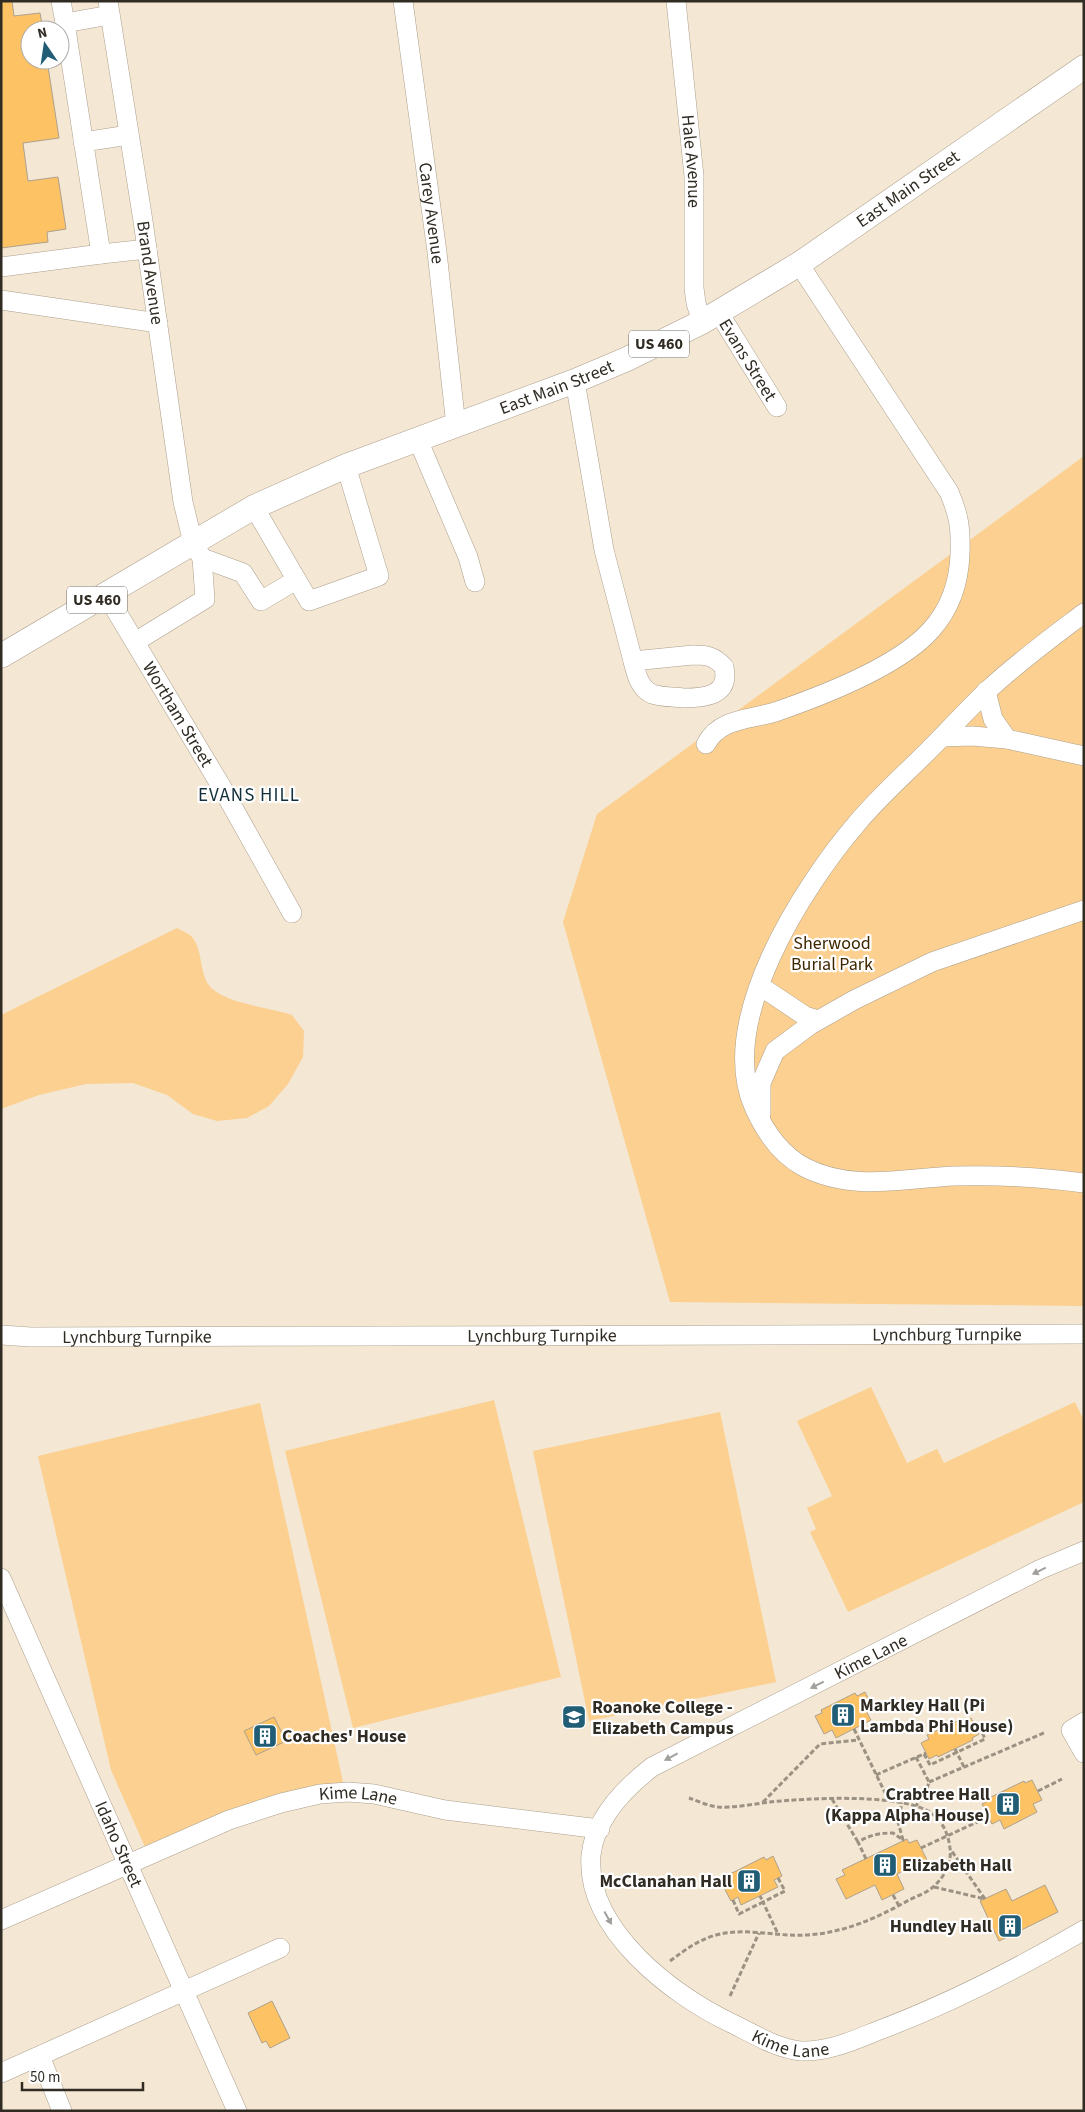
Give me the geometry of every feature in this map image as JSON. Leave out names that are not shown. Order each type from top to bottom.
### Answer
[{"type":"main road","name":"East Main Street","points":[[1,656],[106,594],[198,550],[254,507],[346,466],[575,381],[627,359],[711,318],[799,264],[1084,67]]},
{"type":"street","points":[[61,1],[64,20]]},
{"type":"street","name":"Carey Avenue","points":[[403,1],[437,252],[456,426]]},
{"type":"street","name":"Hale Avenue","points":[[676,1],[694,176],[694,288],[696,303],[711,318]]},
{"type":"street","points":[[70,21],[109,8]]},
{"type":"street","name":"Brand Avenue","points":[[109,8],[158,323],[182,502],[198,550],[205,599],[135,642]]},
{"type":"street","points":[[70,56],[101,254]]},
{"type":"street","points":[[83,142],[129,136]]},
{"type":"street","points":[[1,267],[147,249]]},
{"type":"street","points":[[706,744],[711,734],[723,726],[775,712],[805,701],[889,662],[914,645],[931,630],[946,610],[954,591],[959,566],[961,530],[957,512],[949,492],[799,264]]},
{"type":"street","points":[[1,300],[158,323]]},
{"type":"street","name":"Evans Street","points":[[711,318],[777,407]]},
{"type":"street","points":[[575,381],[604,550],[632,661]]},
{"type":"street","points":[[418,440],[468,557],[475,582]]},
{"type":"street","points":[[254,507],[309,601],[379,576],[346,466]]},
{"type":"street","points":[[198,550],[242,573],[261,601],[296,580]]},
{"type":"street","name":"Wortham Street","points":[[106,594],[221,786],[292,913]]},
{"type":"street","points":[[1084,613],[1028,655],[986,692],[858,822],[828,861],[800,903],[772,954],[748,1022],[744,1068],[748,1092],[761,1123],[773,1141],[787,1156],[804,1167],[829,1177],[872,1183],[954,1176],[994,1176],[1084,1183]]},
{"type":"street","points":[[986,692],[993,719],[1007,740]]},
{"type":"street","points":[[942,737],[972,736],[1007,740],[1084,756]]},
{"type":"street","points":[[761,1123],[761,1083],[775,1051],[818,1020],[854,1000],[932,962],[1084,910]]},
{"type":"street","points":[[760,986],[805,1016],[818,1020]]},
{"type":"street","name":"Lynchburg Turnpike","points":[[1,1335],[31,1337],[282,1337],[1084,1334]]},
{"type":"street","name":"Kime Lane","points":[[1084,1551],[1041,1570],[652,1767],[634,1781],[616,1801],[600,1829],[591,1853],[591,1870],[596,1890],[612,1924],[631,1951],[683,1996],[713,2014],[764,2039],[790,2049],[820,2050],[843,2044],[900,2022],[974,1990],[1040,1956],[1084,1930]]},
{"type":"street","name":"Idaho Street","points":[[1,1578],[6,1602],[127,1864],[237,2111]]},
{"type":"street","points":[[1084,1722],[1071,1730],[1084,1753]]},
{"type":"street","name":"Kime Lane","points":[[1,1920],[229,1820],[281,1803],[320,1794],[348,1792],[374,1794],[445,1810],[600,1829]]},
{"type":"street","points":[[1,2073],[280,1948]]},
{"type":"street","points":[[40,2056],[62,2111]]},
{"type":"path","points":[[876,1775],[925,1753],[930,1765],[956,1750],[985,1739],[978,1725],[975,1727]]},
{"type":"path","points":[[854,1729],[889,1802]]},
{"type":"path","points":[[929,1782],[1046,1732]]},
{"type":"path","points":[[763,1803],[820,1744],[858,1740]]},
{"type":"path","points":[[956,1750],[964,1767]]},
{"type":"path","points":[[916,1757],[929,1782],[927,1789],[916,1806]]},
{"type":"path","points":[[1038,1791],[1062,1779]]},
{"type":"path","points":[[670,1961],[695,1942],[716,1935],[736,1932],[805,1936],[856,1926],[934,1887],[944,1876],[949,1864],[950,1850],[947,1835],[941,1821],[929,1812],[916,1806],[889,1802],[798,1799],[717,1807],[689,1798]]},
{"type":"path","points":[[832,1799],[866,1859]]},
{"type":"path","points":[[858,1842],[873,1834],[882,1833],[893,1833],[903,1840],[898,1822],[902,1803]]},
{"type":"path","points":[[921,1848],[988,1816]]},
{"type":"path","points":[[934,1887],[985,1899],[950,1850]]},
{"type":"path","points":[[733,1900],[739,1914],[785,1891],[778,1878]]},
{"type":"path","points":[[894,1895],[899,1906]]},
{"type":"path","points":[[760,1896],[778,1934]]},
{"type":"path","points":[[730,1996],[759,1933]]},
{"type":"green space","name":"Sherwood Burial Park","points":[[1084,456],[1084,1306],[670,1302],[563,922],[597,814]]},
{"type":"green space","points":[[177,928],[191,936],[195,942],[203,972],[209,986],[215,991],[241,1002],[292,1015],[304,1031],[303,1057],[288,1084],[269,1106],[247,1118],[217,1121],[193,1114],[167,1095],[133,1083],[86,1084],[39,1095],[1,1109],[1,1015]]},
{"type":"green space","points":[[871,1387],[907,1463],[937,1449],[944,1463],[1075,1402],[1084,1421],[1084,1502],[848,1612],[810,1532],[816,1529],[807,1508],[832,1496],[797,1421]]},
{"type":"green space","points":[[494,1400],[561,1677],[353,1728],[285,1451]]},
{"type":"green space","points":[[260,1403],[343,1782],[244,1806],[145,1847],[111,1770],[38,1456]]},
{"type":"green space","points":[[720,1412],[776,1682],[589,1721],[533,1451]]},
{"type":"building","points":[[1,1],[12,1],[14,16],[40,13],[41,20],[20,20],[20,70],[49,70],[59,138],[23,143],[28,181],[58,177],[66,229],[47,232],[48,242],[1,248]]},
{"type":"building","name":"Markley Hall (Pi Lambda Phi House)","points":[[865,1692],[874,1710],[867,1713],[871,1720],[836,1738],[832,1730],[824,1734],[815,1716],[822,1713],[821,1710],[855,1693],[857,1696]]},
{"type":"building","name":"Coaches' House","points":[[274,1717],[286,1741],[256,1755],[244,1731]]},
{"type":"building","points":[[971,1718],[979,1734],[972,1738],[973,1740],[938,1757],[937,1755],[929,1759],[921,1743],[929,1739],[927,1735],[962,1719],[963,1722]]},
{"type":"building","name":"Crabtree Hall (Kappa Alpha House)","points":[[1032,1780],[1042,1800],[1033,1804],[1037,1812],[1004,1829],[1000,1820],[992,1824],[982,1804],[988,1801],[987,1799],[1024,1781],[1025,1783]]},
{"type":"building","name":"Elizabeth Hall","points":[[907,1839],[909,1843],[917,1840],[927,1860],[897,1874],[904,1889],[882,1900],[875,1885],[846,1899],[836,1879],[845,1875],[842,1870]]},
{"type":"building","name":"McClanahan Hall","points":[[773,1856],[782,1876],[774,1880],[778,1887],[741,1905],[738,1897],[731,1901],[721,1882],[727,1879],[726,1876],[764,1857],[766,1860]]},
{"type":"building","name":"Hundley Hall","points":[[1045,1885],[1058,1912],[999,1941],[980,1901],[1006,1889],[1012,1901]]},
{"type":"building","points":[[272,2001],[290,2038],[270,2048],[266,2041],[262,2043],[248,2013]]},
{"type":"place","name":"Markley Hall (Pi Lambda Phi House)","points":[[843,1715]]},
{"type":"place","name":"Roanoke College - Elizabeth Campus","points":[[574,1717]]},
{"type":"place","name":"Coaches' House","points":[[265,1736]]},
{"type":"place","name":"Crabtree Hall (Kappa Alpha House)","points":[[1008,1804]]},
{"type":"place","name":"Elizabeth Hall","points":[[885,1865]]},
{"type":"place","name":"McClanahan Hall","points":[[749,1881]]},
{"type":"place","name":"Hundley Hall","points":[[1010,1926]]},
{"type":"district","name":"EVANS HILL","points":[[249,795]]}]
